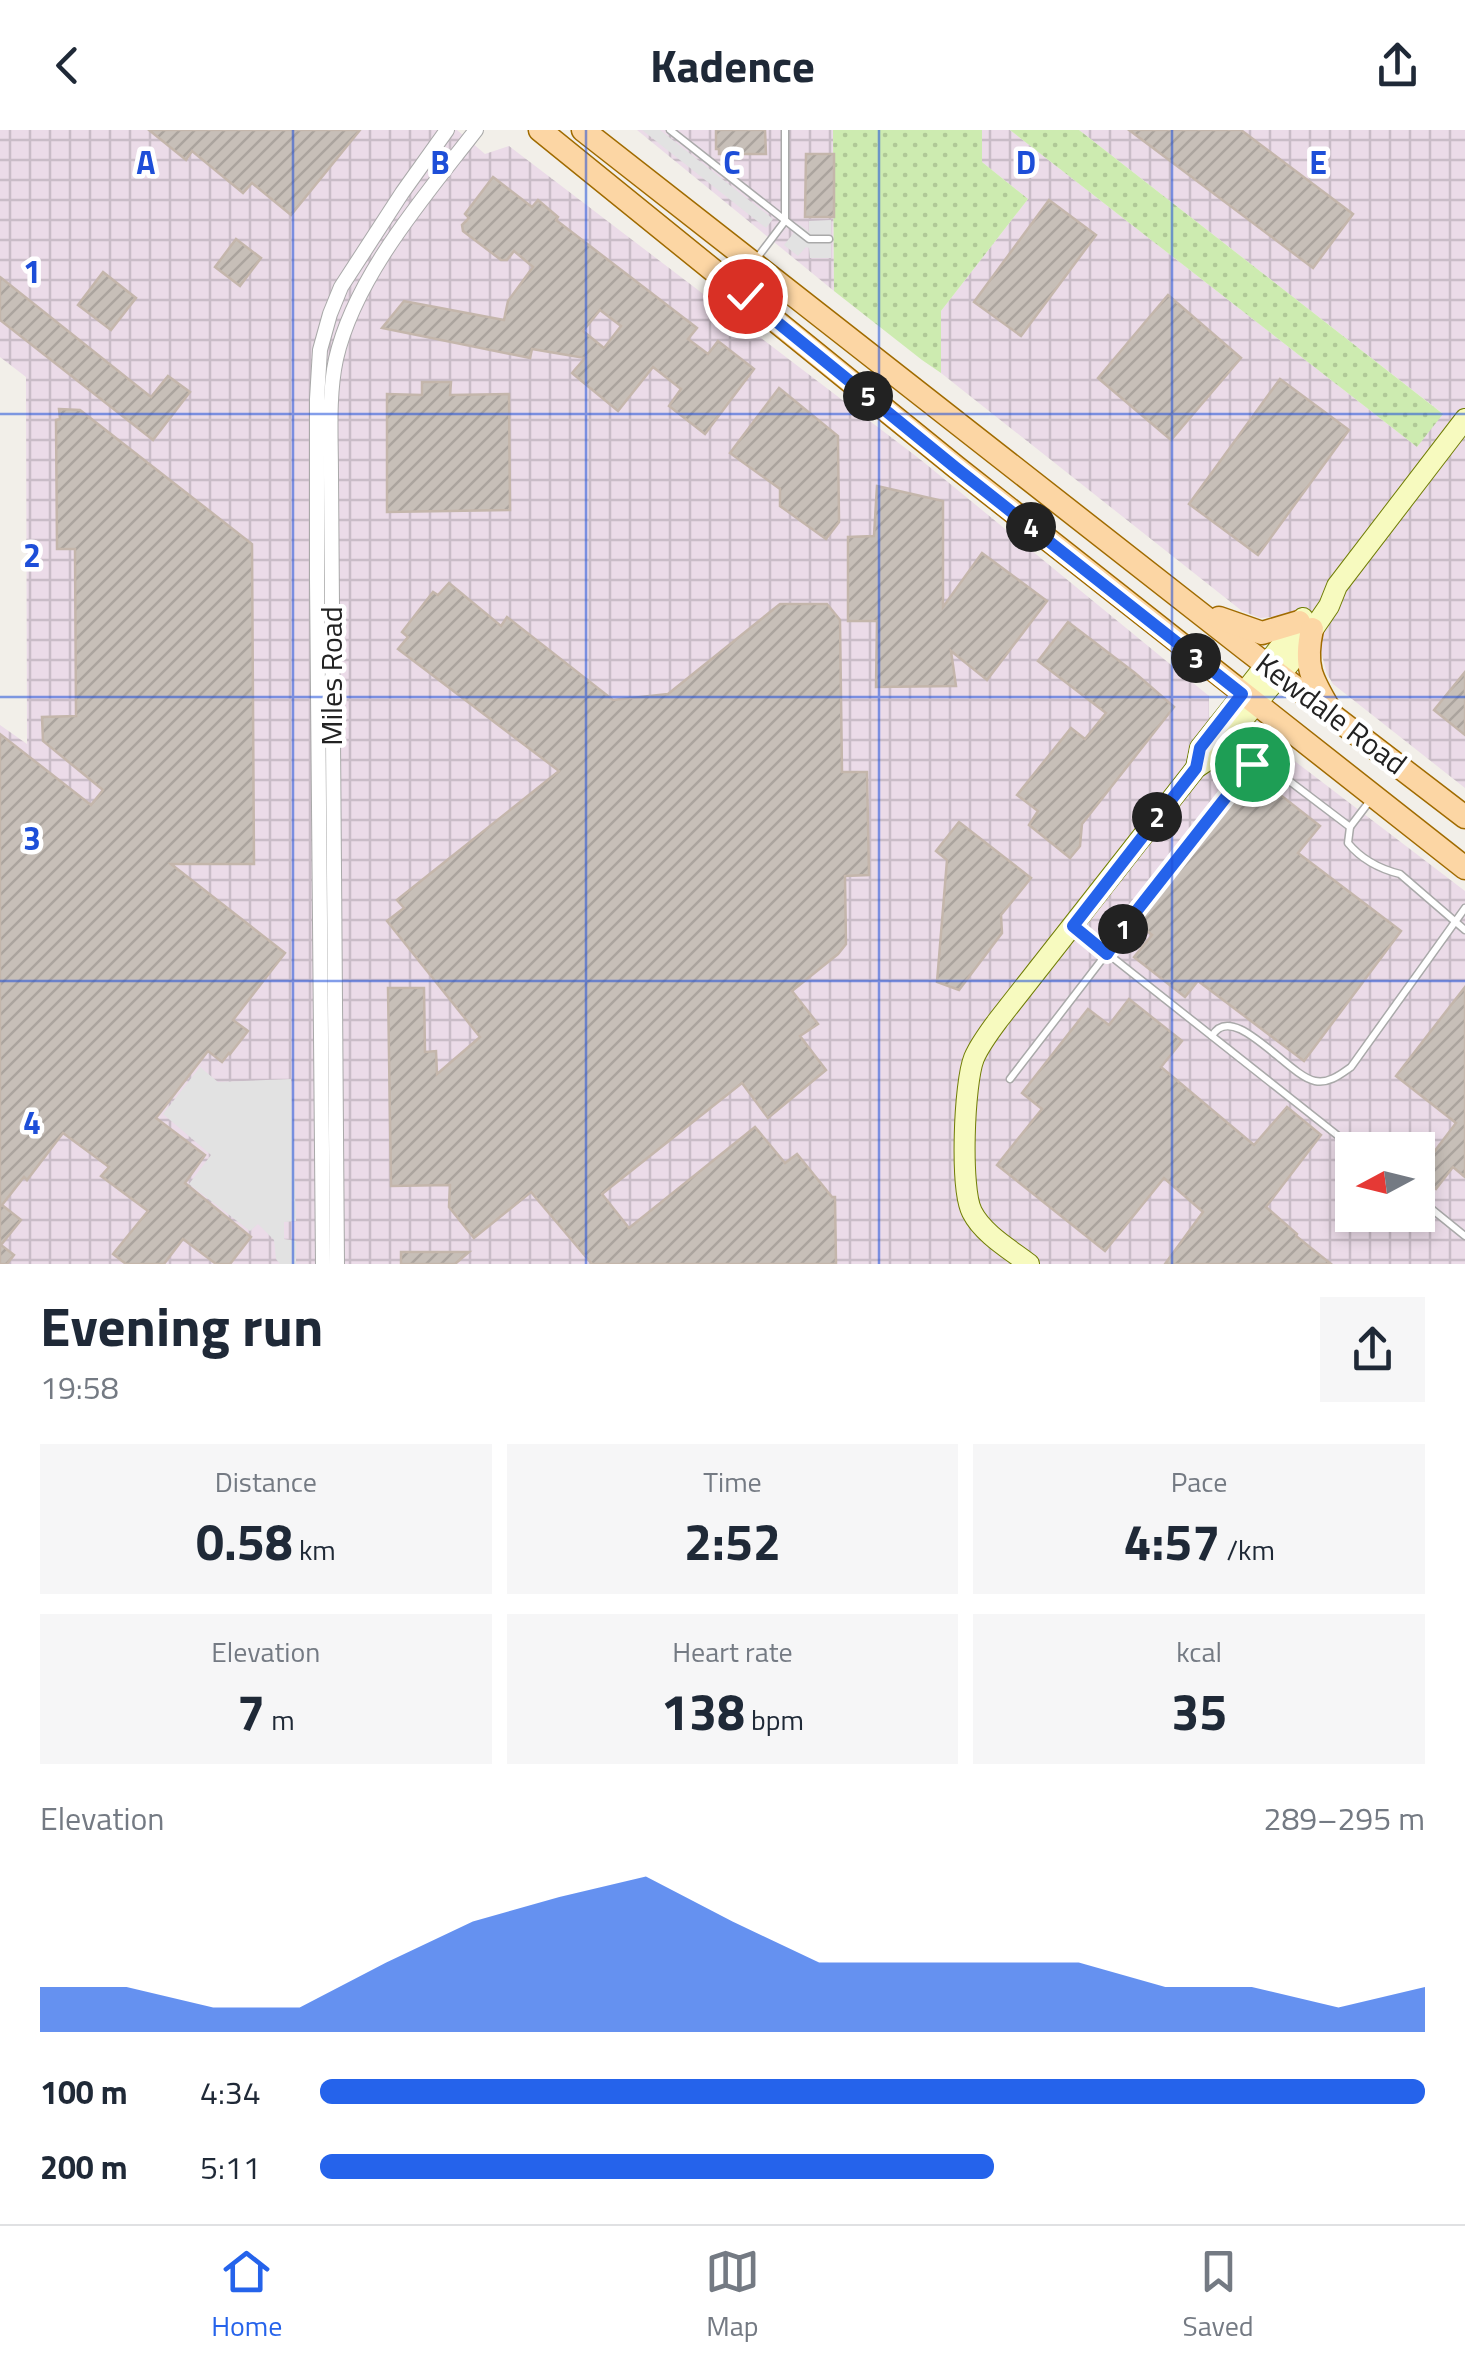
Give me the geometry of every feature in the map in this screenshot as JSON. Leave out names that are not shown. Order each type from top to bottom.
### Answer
[{"type":"main road","name":"Kewdale Road","points":[[540,130],[956,468],[1465,868]]},
{"type":"main road","name":"Kewdale Road","points":[[584,130],[1465,816]]},
{"type":"main road","points":[[734,288],[753,263]]},
{"type":"main road","points":[[1029,1264],[977,1220],[968,1202],[968,1080],[974,1058],[1000,1019],[1196,768],[1211,758],[1249,699],[1306,626],[1330,606],[1337,586],[1465,419]]},
{"type":"main road","points":[[1201,612],[1262,633],[1306,626]]},
{"type":"main road","points":[[1306,626],[1310,672],[1334,716]]},
{"type":"street","name":"Miles Road","points":[[323,1264],[317,579],[320,350],[341,287],[447,130]]},
{"type":"street","name":"Miles Road","points":[[337,1264],[331,534],[335,364],[344,328],[371,274],[476,130]]},
{"type":"lane","points":[[670,130],[809,240],[829,239]]},
{"type":"lane","points":[[753,263],[785,220],[785,130]]},
{"type":"lane","points":[[1010,1079],[1252,764],[1264,761],[1350,827]]},
{"type":"lane","points":[[1374,797],[1350,827],[1348,843],[1358,855],[1400,874],[1465,930]]},
{"type":"lane","points":[[1212,1036],[1223,1024],[1236,1025],[1300,1073],[1316,1081],[1333,1080],[1351,1067],[1465,908]]},
{"type":"lane","points":[[1073,926],[1335,1133]]},
{"type":"lane","points":[[1435,1212],[1465,1236]]},
{"type":"shaded area","points":[[0,130],[457,130],[485,154],[509,146],[921,460],[1209,696],[1209,717],[1240,744],[1267,740],[1465,891],[1465,1264],[0,1264],[0,725],[27,744],[26,377],[0,357]]},
{"type":"shaded area","points":[[637,130],[833,130],[834,291]]},
{"type":"shaded area","points":[[642,130],[660,130],[773,219],[766,228]]},
{"type":"shaded area","points":[[982,130],[1010,130],[1417,447],[1442,413],[1079,130],[1465,130],[1465,788],[1333,684],[1319,644],[1282,616],[1260,618],[1242,611],[941,373],[941,311],[1028,199],[982,162]]},
{"type":"shaded area","points":[[831,220],[831,258],[810,258],[806,247],[798,256],[784,245],[800,225],[809,232],[809,221]]},
{"type":"shaded area","points":[[200,1067],[218,1082],[291,1079],[296,1221],[284,1222],[284,1239],[296,1241],[296,1264],[280,1264],[274,1240],[258,1224],[250,1231],[189,1184],[211,1155],[163,1114]]},
{"type":"green space","points":[[833,130],[982,130],[982,162],[1028,199],[941,311],[941,373],[834,291]]},
{"type":"green space","points":[[1010,130],[1079,130],[1443,414],[1417,447]]},
{"type":"building","points":[[149,130],[360,130],[291,215],[252,183],[243,193],[192,151],[186,160]]},
{"type":"building","points":[[716,130],[765,130],[766,154],[719,154]]},
{"type":"building","points":[[1129,130],[1241,130],[1353,214],[1313,268]]},
{"type":"building","points":[[806,154],[834,154],[834,217],[805,217]]},
{"type":"building","points":[[493,177],[532,207],[538,200],[558,217],[556,220],[697,328],[688,339],[708,354],[718,341],[754,369],[705,434],[669,406],[681,389],[653,367],[618,411],[572,373],[585,358],[532,349],[530,358],[382,328],[404,301],[504,320],[508,301],[533,267],[514,251],[507,260],[501,260],[463,231],[462,225],[469,218],[465,214]],"holes":[[[600,310],[621,326],[604,348],[583,331]]]},
{"type":"building","points":[[1049,200],[1096,235],[1021,336],[974,302]]},
{"type":"building","points":[[236,239],[261,258],[240,286],[215,267]]},
{"type":"building","points":[[103,272],[136,298],[111,330],[78,305]]},
{"type":"building","points":[[0,277],[151,397],[168,376],[190,392],[153,440],[0,320]]},
{"type":"building","points":[[1168,295],[1241,358],[1171,440],[1098,378]]},
{"type":"building","points":[[1280,379],[1349,430],[1258,555],[1189,504]]},
{"type":"building","points":[[422,382],[451,382],[450,395],[509,394],[510,510],[387,512],[387,394],[422,395]]},
{"type":"building","points":[[779,388],[838,436],[839,522],[826,539],[780,506],[780,489],[730,453]]},
{"type":"building","points":[[59,409],[80,410],[252,544],[254,864],[171,864],[285,953],[233,1020],[248,1031],[222,1062],[208,1051],[156,1118],[205,1155],[185,1183],[251,1237],[230,1264],[216,1264],[183,1239],[164,1264],[126,1264],[113,1254],[148,1211],[101,1176],[109,1167],[63,1133],[2,1205],[21,1220],[1,1245],[14,1255],[7,1264],[0,1264],[0,734],[91,805],[103,790],[43,741],[42,717],[76,716],[75,549],[57,549]]},
{"type":"building","points":[[877,486],[943,501],[943,607],[982,553],[1047,601],[987,680],[951,651],[956,686],[876,687],[877,621],[848,621],[848,537],[874,536]]},
{"type":"building","points":[[449,583],[501,626],[507,617],[613,700],[668,694],[780,604],[827,604],[840,620],[842,772],[867,772],[869,875],[845,876],[846,944],[792,991],[818,1024],[800,1036],[826,1070],[768,1118],[742,1083],[602,1194],[629,1228],[755,1127],[785,1163],[797,1154],[835,1197],[836,1264],[592,1264],[531,1192],[474,1238],[449,1207],[450,1185],[391,1186],[388,988],[424,988],[425,1052],[436,1051],[437,1074],[480,1037],[387,921],[404,908],[397,900],[559,771],[398,649],[408,637],[402,632],[433,592],[438,595]]},
{"type":"building","points":[[1068,622],[1174,707],[1082,824],[1080,846],[1070,858],[1029,825],[1038,811],[1017,795],[1071,728],[1085,739],[1106,713],[1038,661]]},
{"type":"building","points":[[1465,672],[1465,735],[1434,710]]},
{"type":"building","points":[[1243,786],[1259,799],[1269,786],[1320,826],[1298,853],[1401,931],[1304,1061],[1198,981],[1185,997],[1134,957],[1152,935],[1136,922]]},
{"type":"building","points":[[959,822],[1031,878],[1001,915],[1002,933],[959,990],[937,982],[947,860],[936,851]]},
{"type":"building","points":[[1465,987],[1465,1177],[1453,1167],[1435,1188],[1435,1151],[1456,1123],[1396,1076]]},
{"type":"building","points":[[1129,999],[1182,1041],[1161,1067],[1254,1145],[1287,1107],[1321,1135],[1266,1207],[1331,1264],[1165,1264],[1203,1212],[1164,1178],[1105,1251],[997,1165],[1042,1109],[1022,1093],[1088,1009],[1109,1025]]},
{"type":"building","points":[[401,1252],[469,1252],[455,1264],[401,1264]]},
{"type":"route","points":[[745,296],[1242,694],[1200,748],[1196,768],[1073,926],[1107,954],[1252,764]]}]
